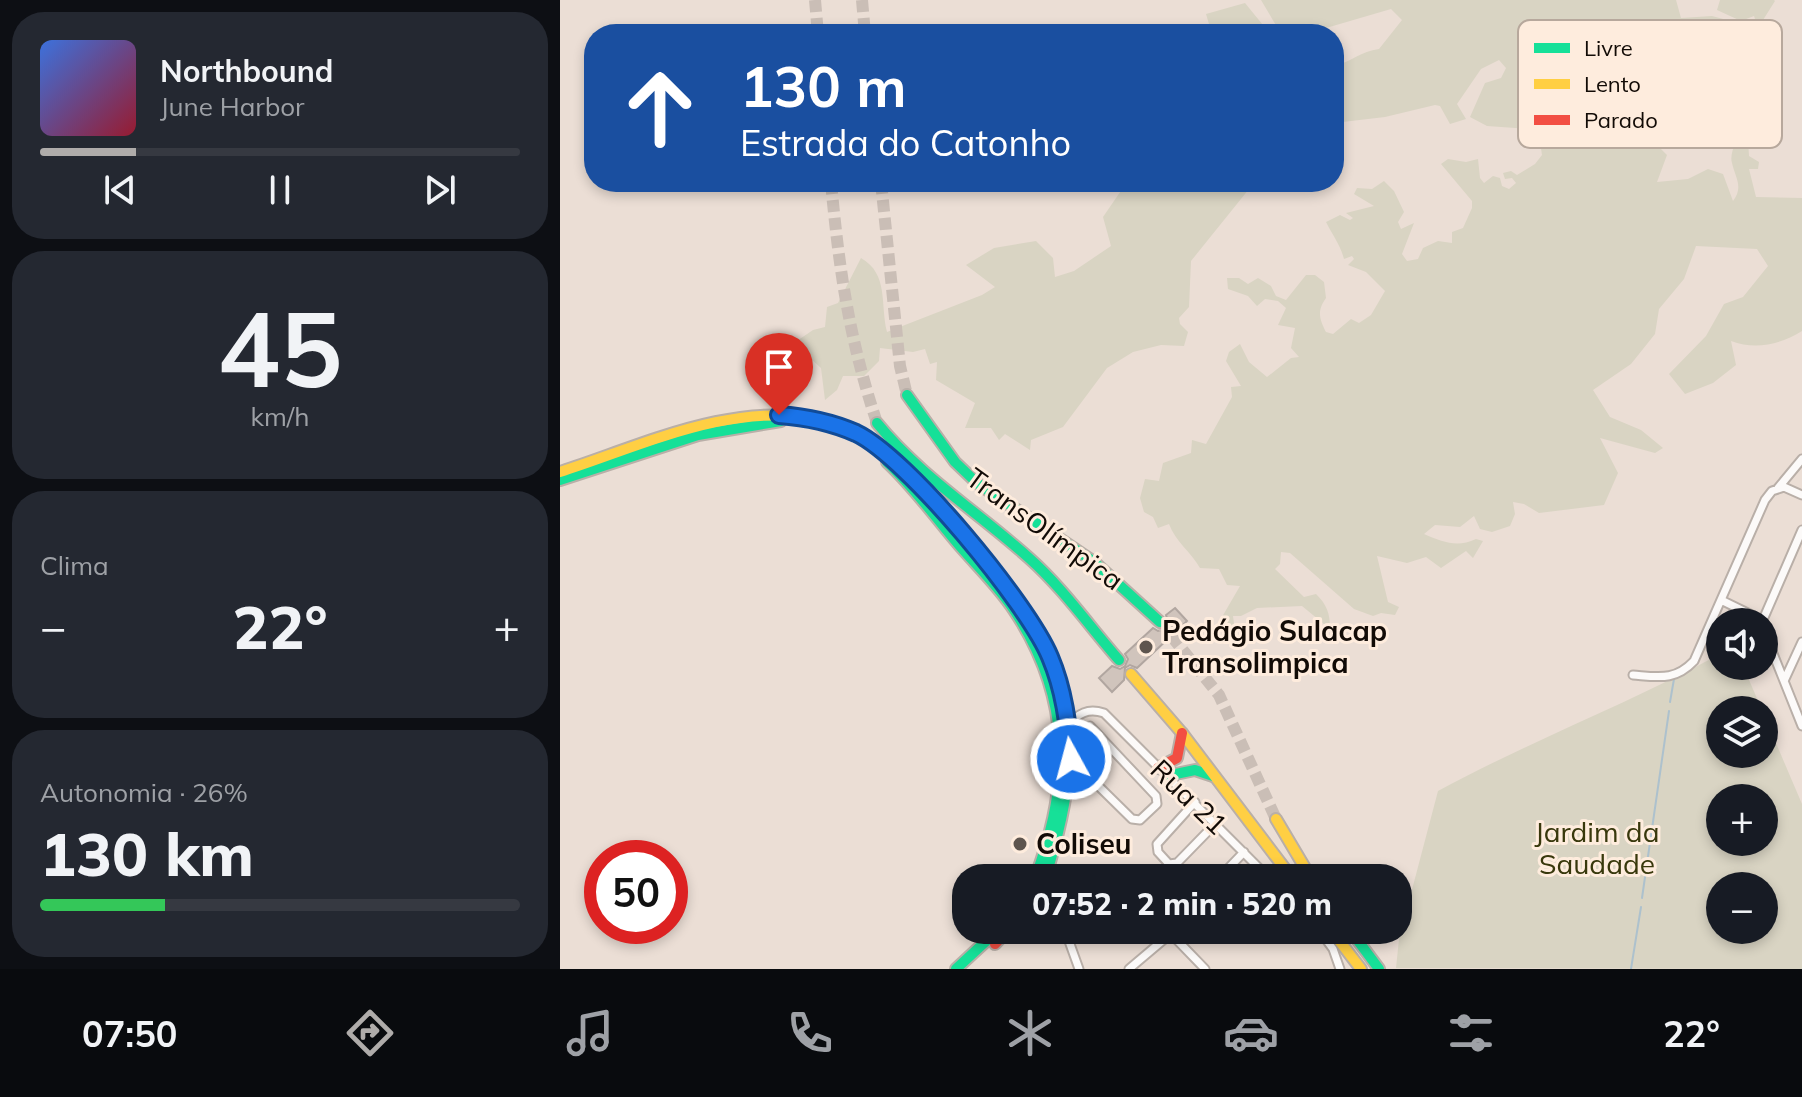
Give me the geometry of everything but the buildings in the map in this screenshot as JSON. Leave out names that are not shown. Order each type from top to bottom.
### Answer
[{"type":"main road","name":"TransOlímpica","points":[[907,395],[955,462],[977,483],[1094,562],[1160,622]]},
{"type":"main road","points":[[560,472],[750,415],[807,417],[834,425],[857,433],[896,461],[1005,586],[1059,682],[1071,759],[1068,802],[1049,864]]},
{"type":"main road","points":[[560,480],[748,424],[779,421],[835,431],[871,449],[890,465],[1004,597],[1040,646],[1059,717],[1063,774],[1055,823],[1040,864]]},
{"type":"main road","name":"TransOlímpica","points":[[877,423],[899,450],[946,493],[1031,559],[1119,660]]},
{"type":"main road","points":[[1131,674],[1182,733],[1281,864]]},
{"type":"main road","points":[[1162,772],[1177,758],[1182,733]]},
{"type":"main road","points":[[1162,772],[1195,770],[1216,777]]},
{"type":"main road","points":[[1276,819],[1303,864]]},
{"type":"main road","points":[[956,969],[983,944]]},
{"type":"main road","points":[[967,969],[993,944]]},
{"type":"main road","points":[[1337,944],[1361,969]]},
{"type":"main road","points":[[1360,944],[1379,969]]},
{"type":"street","points":[[1633,675],[1676,677],[1694,661],[1760,508],[1802,459]]},
{"type":"street","points":[[1778,488],[1788,488],[1802,495]]},
{"type":"street","points":[[1768,608],[1802,530]]},
{"type":"street","points":[[1721,600],[1737,608]]},
{"type":"street","points":[[1784,681],[1802,642]]},
{"type":"street","points":[[1778,666],[1802,726]]},
{"type":"street","name":"Rua 21","points":[[1068,726],[1080,713],[1095,710],[1115,721],[1256,864]]},
{"type":"street","points":[[1071,759],[1132,819],[1140,820],[1157,804],[1156,796],[1090,726]]},
{"type":"street","points":[[1195,802],[1157,844],[1158,852],[1169,864],[1177,863],[1216,823]]},
{"type":"street","points":[[1232,864],[1244,852]]},
{"type":"street","points":[[1129,969],[1168,936],[1175,938],[1205,969]]},
{"type":"street","points":[[1070,944],[1079,969]]},
{"type":"street","points":[[1330,944],[1340,969]]},
{"type":"green space","points":[[1261,0],[1676,0],[1681,18],[1712,16],[1727,20],[1518,20],[1518,128],[1487,126],[1470,117],[1485,83],[1501,78],[1506,68],[1499,60],[1481,69],[1457,104],[1466,119],[1450,124],[1440,106],[1435,105],[1385,117],[1344,122],[1344,63],[1379,49],[1402,20],[1391,9],[1340,24],[1275,24]]},
{"type":"green space","points":[[1720,0],[1775,1],[1763,20],[1755,20],[1754,16],[1739,20],[1717,10]]},
{"type":"green space","points":[[1245,3],[1262,24],[1209,24],[1206,14]]},
{"type":"green space","points":[[1541,148],[1660,148],[1667,155],[1657,182],[1688,179],[1708,169],[1723,174],[1733,201],[1738,182],[1731,161],[1732,153],[1734,148],[1748,148],[1749,156],[1759,162],[1758,169],[1749,169],[1756,197],[1802,198],[1802,331],[1767,345],[1731,341],[1736,365],[1713,383],[1685,394],[1669,374],[1706,336],[1724,304],[1743,297],[1768,266],[1757,249],[1696,246],[1684,279],[1659,309],[1655,334],[1631,364],[1593,390],[1610,417],[1641,430],[1663,448],[1655,453],[1600,438],[1618,473],[1604,505],[1539,513],[1524,504],[1513,502],[1515,514],[1510,526],[1492,532],[1480,529],[1474,516],[1460,527],[1435,525],[1424,534],[1450,543],[1476,539],[1483,541],[1473,558],[1466,551],[1441,568],[1426,557],[1407,563],[1377,556],[1388,602],[1399,607],[1395,615],[1381,613],[1373,616],[1354,609],[1290,553],[1281,552],[1280,564],[1275,569],[1304,597],[1316,594],[1320,598],[1327,610],[1330,629],[1302,606],[1257,608],[1241,616],[1233,616],[1235,631],[1222,644],[1222,617],[1240,586],[1227,585],[1219,569],[1200,568],[1169,524],[1158,528],[1153,517],[1144,512],[1140,498],[1145,479],[1159,481],[1163,463],[1191,453],[1192,440],[1206,444],[1232,397],[1231,387],[1241,386],[1226,361],[1229,352],[1240,344],[1249,362],[1267,377],[1291,358],[1299,357],[1291,348],[1295,328],[1278,325],[1286,308],[1278,301],[1265,299],[1257,306],[1248,296],[1228,289],[1227,278],[1239,278],[1248,284],[1258,278],[1271,286],[1276,296],[1286,300],[1306,275],[1315,275],[1324,282],[1326,298],[1320,311],[1322,323],[1326,332],[1333,334],[1351,319],[1359,323],[1371,315],[1385,291],[1366,272],[1348,265],[1354,259],[1352,256],[1344,259],[1326,222],[1340,215],[1350,220],[1353,218],[1346,213],[1374,206],[1354,194],[1357,188],[1372,189],[1384,181],[1394,191],[1404,212],[1398,222],[1401,229],[1414,223],[1402,254],[1407,261],[1418,259],[1423,248],[1438,241],[1452,243],[1452,232],[1463,228],[1472,208],[1472,201],[1441,164],[1448,159],[1466,162],[1478,159],[1480,178],[1484,183],[1493,176],[1500,178],[1502,186],[1509,189],[1516,183],[1512,178],[1505,179],[1503,173],[1511,171],[1517,175],[1535,164],[1542,155]]},
{"type":"green space","points":[[1120,192],[1247,192],[1191,261],[1189,307],[1179,318],[1180,324],[1188,332],[1184,346],[1161,345],[1133,352],[1107,368],[1063,427],[1031,440],[1030,450],[1005,434],[999,440],[991,428],[965,428],[975,403],[936,380],[937,362],[930,364],[925,349],[913,352],[880,348],[879,361],[864,376],[843,376],[837,390],[825,400],[821,368],[800,349],[788,347],[813,330],[825,327],[827,307],[838,303],[861,258],[876,272],[880,281],[887,332],[995,287],[966,265],[994,248],[1036,241],[1053,258],[1055,277],[1074,271],[1111,246],[1103,217]]},
{"type":"green space","name":"Jardim da Saudade","points":[[1706,661],[1706,680],[1749,680],[1756,696],[1706,696],[1706,768],[1778,768],[1778,748],[1802,804],[1802,969],[1396,968],[1398,944],[1412,944],[1412,890],[1438,791]]},
{"type":"waterway","points":[[1670,702],[1674,679]]},
{"type":"waterway","points":[[1642,898],[1669,711]]},
{"type":"waterway","points":[[1631,969],[1641,907]]},
{"type":"tunnel","points":[[815,0],[817,24]]},
{"type":"tunnel","points":[[862,0],[864,24]]},
{"type":"tunnel","points":[[832,192],[846,304],[877,423]]},
{"type":"tunnel","points":[[882,192],[900,366],[907,395]]},
{"type":"tunnel","points":[[1160,622],[1219,695],[1276,819]]},
{"type":"traffic: fast","points":[[907,395],[955,462],[977,483],[1094,562],[1160,622]]},
{"type":"traffic: fast","points":[[560,480],[698,435],[781,421]]},
{"type":"traffic: fast","points":[[823,421],[861,437],[909,475],[988,566],[1019,607],[1042,645],[1059,684],[1068,724],[1069,768],[1061,819],[1049,864]]},
{"type":"traffic: fast","points":[[877,423],[931,477],[1041,569],[1119,660]]},
{"type":"traffic: fast","points":[[887,462],[1008,601],[1033,643],[1047,675],[1056,708],[1060,741],[1059,775],[1055,809],[1040,864]]},
{"type":"traffic: fast","points":[[1166,776],[1195,770],[1213,776]]},
{"type":"traffic: fast","points":[[956,969],[983,944]]},
{"type":"traffic: fast","points":[[1360,944],[1379,969]]},
{"type":"traffic: slow","points":[[560,472],[690,428],[723,421],[757,416],[790,416],[823,421]]},
{"type":"traffic: slow","points":[[1131,674],[1182,733],[1281,864]]},
{"type":"traffic: slow","points":[[1276,819],[1303,864]]},
{"type":"traffic: slow","points":[[1342,944],[1361,969]]},
{"type":"traffic: jam","points":[[1158,768],[1177,758],[1182,733]]},
{"type":"place","name":"Pedágio Sulacap Transolimpica","points":[[1146,647]]},
{"type":"place","name":"Coliseu","points":[[1020,844]]},
{"type":"route","points":[[779,415],[807,417],[857,433],[896,461],[924,490],[1005,586],[1043,642],[1063,696],[1071,759]]}]
